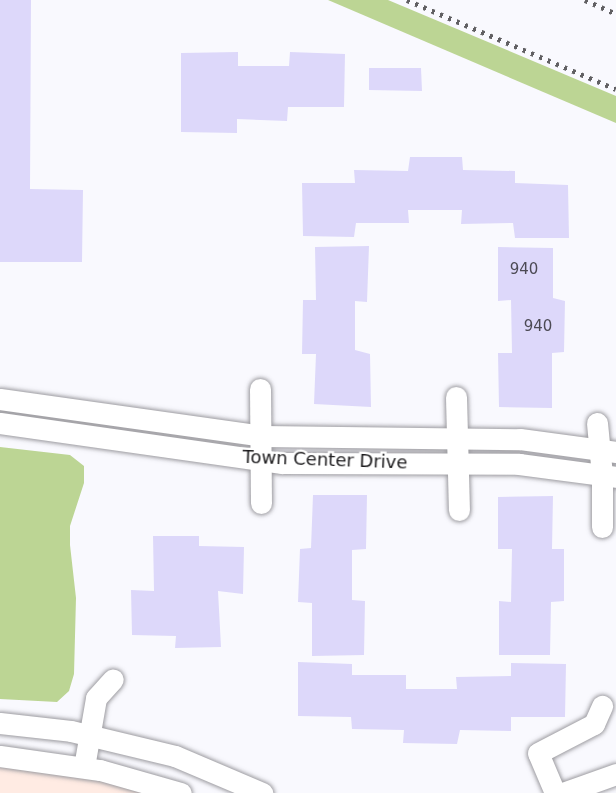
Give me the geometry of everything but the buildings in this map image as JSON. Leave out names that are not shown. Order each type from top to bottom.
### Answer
[{"type":"street","points":[[260,389],[261,503]]},
{"type":"street","points":[[456,397],[459,510]]},
{"type":"street","name":"Town Center Drive","points":[[0,399],[262,436],[520,439],[609,451]]},
{"type":"street","name":"Town Center Drive","points":[[0,423],[262,460],[548,466],[609,476]]},
{"type":"street","points":[[597,423],[609,451],[609,476],[602,526]]},
{"type":"street","points":[[84,767],[96,698],[113,680]]},
{"type":"street","points":[[555,793],[538,753],[594,724],[602,706]]},
{"type":"street","points":[[0,723],[90,735],[175,756],[262,793]]},
{"type":"street","points":[[0,756],[84,767],[181,793]]},
{"type":"street","points":[[563,793],[616,774]]},
{"type":"shaded area","points":[[0,767],[85,774],[152,793],[0,793]]},
{"type":"green space","points":[[328,0],[388,0],[616,96],[616,123]]},
{"type":"green space","points":[[0,447],[70,455],[84,466],[84,483],[70,526],[76,598],[74,674],[69,691],[57,702],[0,699]]},
{"type":"railway","points":[[407,0],[616,89]]},
{"type":"railway","points":[[585,0],[616,14]]}]
